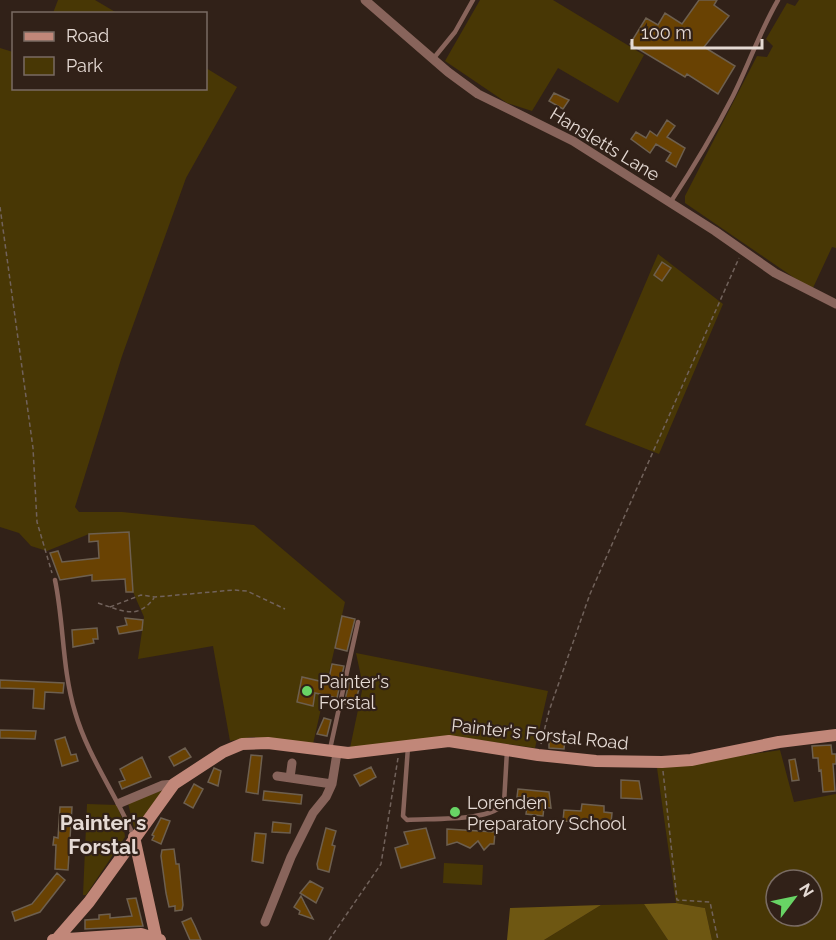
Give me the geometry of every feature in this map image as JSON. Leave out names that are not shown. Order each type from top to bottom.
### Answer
[{"type":"street","name":"Hansletts Lane","points":[[365,0],[433,59],[484,97],[573,141],[775,273],[836,304]]},
{"type":"street","name":"Painter's Forstal Road","points":[[54,940],[89,902],[174,784],[223,752],[242,744],[268,743],[333,752],[448,741],[538,755],[662,762],[691,760],[780,742],[836,735]]},
{"type":"street","points":[[265,922],[291,857],[313,813],[326,797],[332,784],[333,752]]},
{"type":"street","points":[[290,778],[292,763]]},
{"type":"street","points":[[277,776],[332,784]]},
{"type":"street","points":[[120,803],[163,785],[174,784]]},
{"type":"street","points":[[54,940],[135,934],[158,939],[134,837]]},
{"type":"lane","points":[[433,59],[455,32],[473,0]]},
{"type":"lane","points":[[670,203],[705,148],[734,93],[763,26],[778,0]]},
{"type":"lane","points":[[55,579],[66,672],[75,711],[94,761],[120,803],[134,837]]},
{"type":"lane","points":[[333,752],[358,622]]},
{"type":"lane","points":[[404,745],[403,816],[407,820],[485,815],[501,808],[504,803],[507,751]]},
{"type":"path","points":[[0,207],[33,448],[37,522],[55,579]]},
{"type":"path","points":[[538,755],[549,711],[590,594],[742,251]]},
{"type":"path","points":[[110,607],[141,595],[155,597],[247,591],[285,609]]},
{"type":"path","points":[[98,603],[128,614],[139,612],[155,597]]},
{"type":"path","points":[[329,940],[381,864],[404,745]]},
{"type":"path","points":[[662,762],[677,900],[710,902],[718,940]]},
{"type":"green space","points":[[58,0],[95,0],[115,12],[53,12]]},
{"type":"green space","points":[[480,0],[553,0],[644,55],[618,103],[558,68],[532,111],[507,103],[445,61]]},
{"type":"green space","points":[[799,0],[836,0],[836,248],[832,247],[812,290],[685,203],[685,196],[757,56],[767,57],[773,46],[766,39],[787,3],[795,6]]},
{"type":"green space","points":[[0,48],[12,52],[12,90],[207,90],[207,69],[237,87],[186,178],[122,356],[75,507],[79,512],[122,512],[254,525],[345,602],[313,744],[252,737],[230,741],[213,646],[138,659],[144,617],[133,592],[129,532],[89,534],[47,551],[31,546],[19,533],[0,527]]},
{"type":"green space","points":[[658,254],[723,304],[659,454],[585,425]]},
{"type":"green space","points":[[356,653],[548,691],[535,748],[452,736],[350,748],[363,686]]},
{"type":"green space","points":[[780,750],[794,802],[836,794],[836,940],[712,940],[705,908],[676,903],[657,768]]},
{"type":"green space","points":[[163,790],[135,828],[134,828],[128,803]]},
{"type":"green space","points":[[87,804],[117,805],[125,837],[86,895],[83,895]]},
{"type":"green space","points":[[444,863],[483,865],[482,885],[443,883]]},
{"type":"green space","points":[[644,904],[668,940],[544,940],[601,905]]},
{"type":"shaded area","points":[[676,903],[705,908],[712,940],[668,940],[644,904]]},
{"type":"shaded area","points":[[601,905],[544,940],[507,940],[510,908]]},
{"type":"building","points":[[699,0],[717,0],[714,5],[729,16],[704,47],[735,66],[718,94],[687,74],[685,77],[630,44],[646,18],[658,25],[665,13],[682,24]]},
{"type":"building","points":[[554,93],[569,100],[563,109],[549,101]]},
{"type":"building","points":[[667,120],[675,126],[667,137],[685,148],[676,167],[666,161],[671,153],[656,144],[650,153],[631,139],[636,132],[646,138],[650,131],[657,136]]},
{"type":"building","points":[[662,262],[671,268],[662,281],[654,275]]},
{"type":"building","points":[[129,532],[133,592],[126,592],[125,579],[92,581],[92,575],[60,580],[50,553],[58,551],[62,562],[99,558],[98,541],[89,542],[89,534]]},
{"type":"building","points":[[342,616],[355,619],[347,651],[335,648]]},
{"type":"building","points":[[125,618],[143,620],[142,630],[119,634],[117,627],[127,625]]},
{"type":"building","points":[[97,628],[98,639],[93,639],[94,643],[73,647],[72,630]]},
{"type":"building","points":[[332,664],[344,666],[337,698],[315,693],[313,706],[297,702],[302,677],[328,683]]},
{"type":"building","points":[[0,680],[64,683],[63,693],[45,692],[44,709],[33,708],[34,689],[0,688]]},
{"type":"building","points":[[349,683],[358,685],[359,689],[354,707],[344,704]]},
{"type":"building","points":[[324,718],[331,720],[327,736],[317,734]]},
{"type":"building","points":[[0,730],[36,731],[35,739],[0,738]]},
{"type":"building","points":[[65,737],[71,755],[76,754],[78,761],[62,766],[55,740]]},
{"type":"building","points":[[549,739],[565,740],[564,749],[549,748]]},
{"type":"building","points":[[831,745],[832,754],[836,754],[836,764],[833,764],[835,791],[823,792],[821,770],[819,771],[818,758],[813,758],[812,746]]},
{"type":"building","points":[[185,748],[191,757],[174,766],[169,757]]},
{"type":"building","points":[[251,755],[262,756],[258,794],[246,792]]},
{"type":"building","points":[[142,757],[151,777],[122,789],[119,782],[125,780],[120,769]]},
{"type":"building","points":[[795,759],[799,780],[792,781],[789,760]]},
{"type":"building","points":[[371,767],[376,777],[360,786],[354,775]]},
{"type":"building","points":[[214,768],[221,771],[218,786],[208,782]]},
{"type":"building","points":[[621,780],[639,781],[642,799],[621,798]]},
{"type":"building","points":[[194,784],[203,789],[193,808],[184,803]]},
{"type":"building","points":[[518,789],[549,792],[551,808],[544,807],[543,816],[526,814],[528,798],[517,797]]},
{"type":"building","points":[[264,791],[302,795],[301,804],[263,800]]},
{"type":"building","points":[[582,804],[604,806],[604,812],[612,813],[611,823],[563,821],[564,810],[581,811]]},
{"type":"building","points":[[60,807],[72,807],[68,870],[55,869],[56,845],[53,845],[54,837],[58,838]]},
{"type":"building","points":[[161,818],[170,821],[161,844],[152,840],[154,836],[152,835]]},
{"type":"building","points":[[273,822],[291,824],[290,833],[272,832]]},
{"type":"building","points":[[326,828],[336,831],[329,872],[318,869],[317,864]]},
{"type":"building","points":[[426,828],[435,858],[401,868],[395,848],[408,844],[404,832]]},
{"type":"building","points":[[447,829],[495,832],[494,844],[490,844],[484,850],[478,841],[470,848],[457,842],[447,845]]},
{"type":"building","points":[[255,833],[266,834],[263,863],[252,861]]},
{"type":"building","points":[[174,849],[176,864],[179,864],[183,905],[182,910],[175,911],[175,906],[169,907],[161,856],[162,850]]},
{"type":"building","points":[[57,873],[65,880],[40,912],[15,921],[12,912],[32,904]]},
{"type":"building","points":[[310,881],[323,888],[316,903],[300,893]]},
{"type":"building","points":[[301,896],[313,919],[299,914],[300,911],[294,907]]},
{"type":"building","points":[[136,898],[143,926],[85,929],[85,920],[99,919],[99,915],[110,914],[110,918],[132,916],[127,899]]},
{"type":"building","points":[[191,918],[201,940],[190,940],[182,922]]},
{"type":"place","name":"Painter's Forstal","points":[[307,691]]},
{"type":"place","name":"Lorenden Preparatory School","points":[[455,812]]},
{"type":"district","name":"Painter's Forstal","points":[[103,834]]}]
